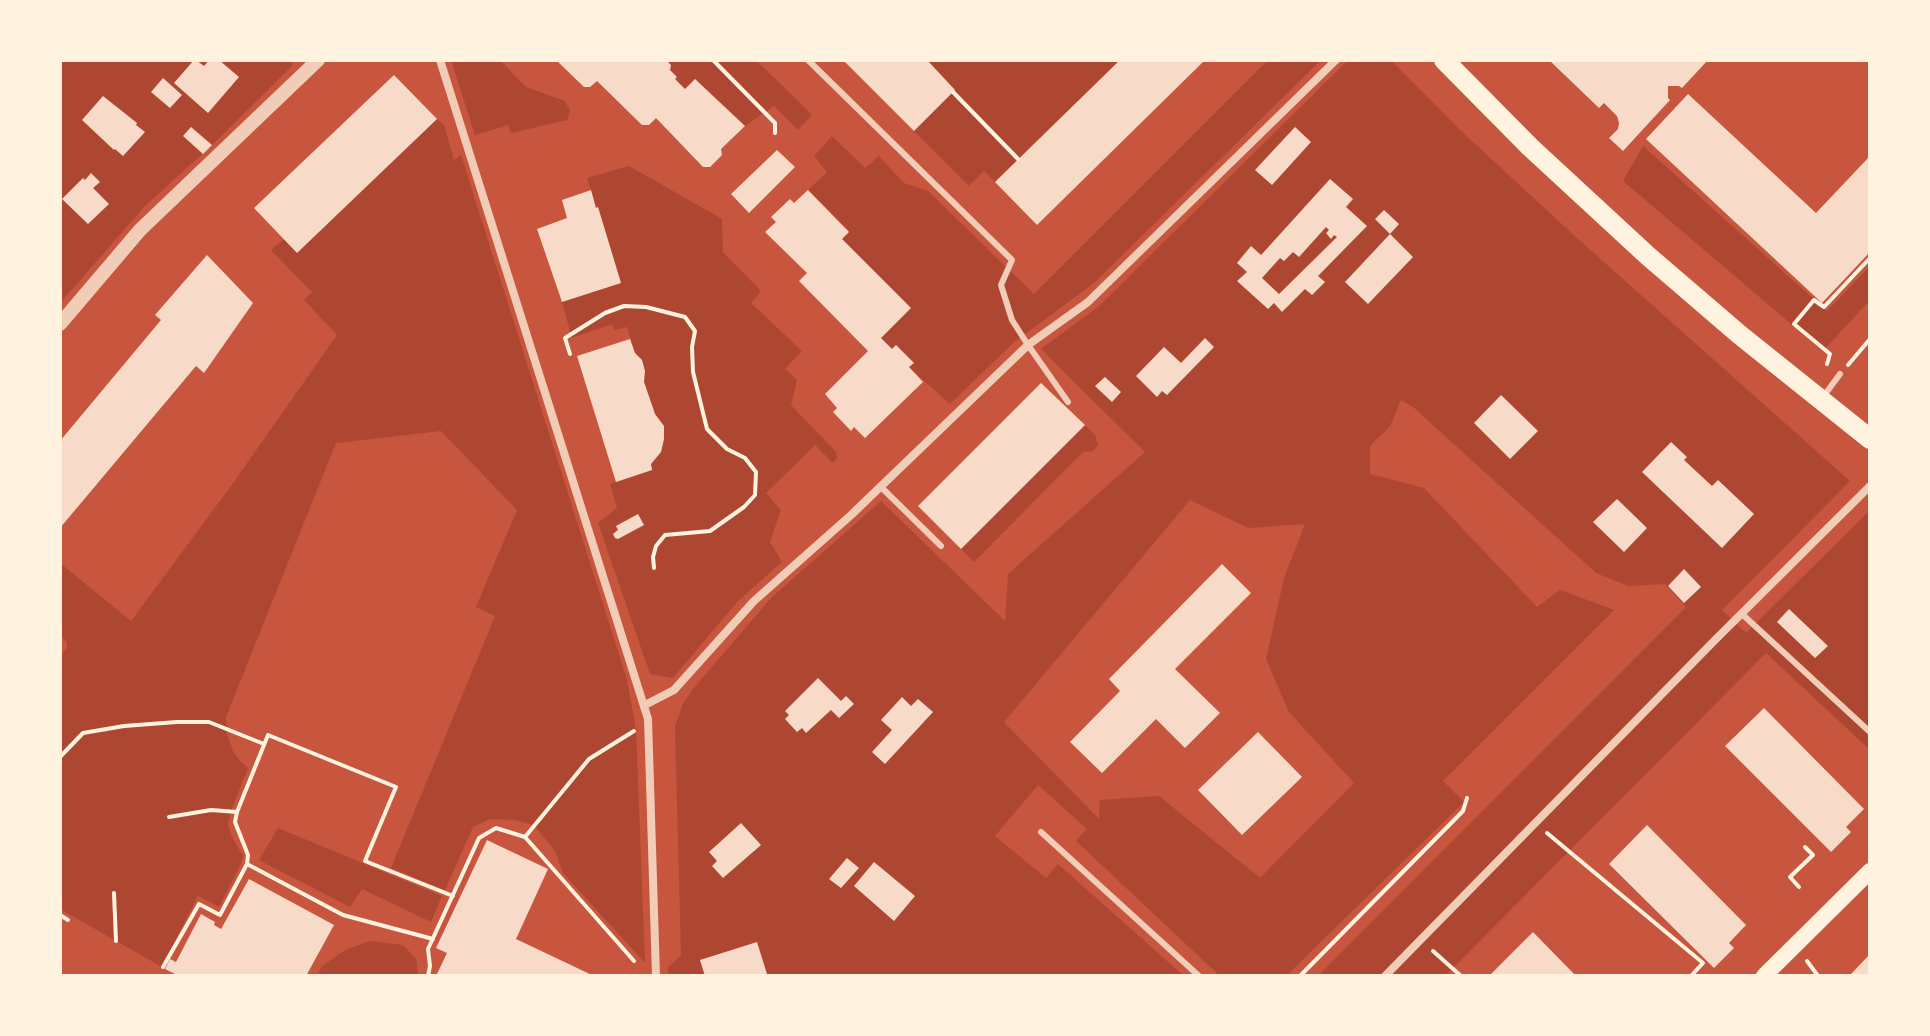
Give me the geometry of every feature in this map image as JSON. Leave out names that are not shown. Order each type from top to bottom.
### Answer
[{"type":"main road","points":[[1444,60],[1530,147],[1648,256],[1740,335],[1870,439]]},
{"type":"main road","points":[[1764,976],[1870,871]]},
{"type":"street","points":[[60,324],[140,230],[317,60]]},
{"type":"street","points":[[440,60],[645,705],[648,719],[656,976]]},
{"type":"street","points":[[645,705],[674,690],[754,601],[881,487],[1028,345],[1088,302],[1336,60]]},
{"type":"street","points":[[1385,976],[1870,486]]},
{"type":"lane","points":[[808,60],[1012,260],[1001,285],[1012,320],[1068,402]]},
{"type":"lane","points":[[1820,400],[1840,374]]},
{"type":"lane","points":[[881,487],[941,546]]},
{"type":"lane","points":[[1742,614],[1870,732]]},
{"type":"lane","points":[[1041,832],[1199,976]]},
{"type":"path","points":[[713,60],[775,123],[775,133]]},
{"type":"path","points":[[953,92],[1018,159]]},
{"type":"path","points":[[1827,364],[1830,354],[1794,324],[1814,300],[1824,307],[1870,258]]},
{"type":"path","points":[[570,354],[565,338],[605,313],[624,306],[646,307],[685,317],[695,331],[693,372],[707,429],[727,449],[745,458],[756,472],[755,495],[744,507],[710,531],[665,535],[656,546],[654,568]]},
{"type":"path","points":[[1840,374],[1870,339]]},
{"type":"path","points":[[525,837],[589,759],[648,719]]},
{"type":"path","points":[[60,757],[83,733],[177,722],[209,722],[264,744]]},
{"type":"path","points":[[163,967],[199,904],[220,915],[247,864],[248,855],[235,822],[268,735],[396,787],[365,861],[453,896]]},
{"type":"path","points":[[1300,976],[1463,811],[1467,798]]},
{"type":"path","points":[[169,817],[211,810],[237,812]]},
{"type":"path","points":[[1535,823],[1703,963],[1691,976]]},
{"type":"path","points":[[428,976],[428,949],[479,838],[496,828],[525,837],[634,961]]},
{"type":"path","points":[[1799,887],[1790,877],[1813,855],[1805,847]]},
{"type":"path","points":[[247,864],[343,915],[433,939]]},
{"type":"path","points":[[114,893],[116,941]]},
{"type":"path","points":[[60,915],[68,920]]},
{"type":"path","points":[[1421,939],[1461,976]]},
{"type":"path","points":[[1805,959],[1818,976]]},
{"type":"shaded area","points":[[60,60],[292,60],[292,66],[145,206],[60,303]]},
{"type":"shaded area","points":[[451,60],[500,60],[526,87],[565,101],[570,111],[567,120],[511,133],[508,125],[475,135]]},
{"type":"shaded area","points":[[666,60],[756,60],[812,115],[798,130],[774,106],[745,126],[695,79],[685,89],[675,79]]},
{"type":"shaded area","points":[[927,60],[1120,60],[995,182],[984,171],[969,186],[914,131],[955,90]]},
{"type":"shaded area","points":[[1268,60],[1321,60],[1094,283],[1013,343],[950,404],[909,367],[913,362],[896,345],[892,349],[881,338],[910,308],[842,239],[849,231],[808,190],[827,172],[814,156],[832,136],[865,168],[879,156],[904,183],[928,191],[1034,294]]},
{"type":"shaded area","points":[[1348,60],[1391,60],[1460,130],[1578,239],[1850,481],[1722,610],[1746,633],[1870,510],[1870,750],[1766,653],[1445,976],[1318,976],[1686,607],[1665,584],[1628,586],[1596,573],[1413,407],[1401,400],[1390,426],[1370,446],[1370,474],[1424,488],[1537,607],[1560,590],[1614,610],[1443,781],[1464,802],[1286,976],[1220,976],[1076,841],[1087,829],[1038,785],[995,836],[1046,878],[1058,864],[1184,976],[668,976],[668,967],[681,956],[675,726],[683,704],[771,598],[881,501],[1005,621],[1008,574],[1145,452],[1041,349],[1098,307]],"holes":[[[1190,500],[1248,528],[1305,524],[1284,578],[1266,659],[1289,712],[1354,783],[1260,878],[1159,796],[1100,800],[1099,819],[1004,722]]]},
{"type":"shaded area","points":[[437,119],[444,125],[454,160],[461,155],[627,680],[636,730],[645,963],[563,873],[555,851],[534,825],[490,819],[473,827],[445,890],[391,868],[495,616],[476,607],[517,510],[441,431],[336,443],[226,717],[227,735],[233,751],[248,768],[228,825],[243,856],[241,864],[219,907],[198,896],[162,967],[60,909],[60,656],[67,648],[67,642],[60,636],[60,563],[131,621],[337,335],[304,300],[312,292],[271,250],[284,239],[298,252]]},
{"type":"shaded area","points":[[1643,146],[1827,311],[1870,266],[1870,300],[1823,351],[1623,181]]},
{"type":"shaded area","points":[[629,166],[722,219],[723,252],[761,291],[751,303],[802,351],[785,369],[797,380],[791,405],[836,452],[837,458],[833,463],[815,445],[766,493],[781,510],[770,542],[782,562],[738,601],[673,678],[650,674],[598,523],[617,508],[610,484],[652,470],[651,464],[661,452],[664,426],[655,414],[644,382],[642,360],[635,353],[627,327],[614,330],[612,324],[572,338],[562,302],[621,283],[587,178]]},
{"type":"shaded area","points":[[1085,425],[1095,435],[1098,445],[1093,451],[1083,452],[974,562],[961,549]]},
{"type":"shaded area","points":[[278,828],[442,896],[431,922],[362,889],[350,907],[259,860]]},
{"type":"shaded area","points":[[369,941],[403,945],[416,959],[418,976],[317,976],[322,966],[345,950]]},
{"type":"building","points":[[194,60],[204,66],[209,60],[219,60],[239,77],[208,113],[174,83]]},
{"type":"building","points":[[556,60],[666,60],[677,77],[675,79],[685,89],[695,79],[745,126],[721,149],[722,155],[710,167],[703,167],[656,118],[649,125],[642,125],[597,81],[590,87],[584,87]]},
{"type":"building","points":[[843,60],[927,60],[955,90],[914,131]]},
{"type":"building","points":[[1120,60],[1205,60],[1037,225],[995,182]]},
{"type":"building","points":[[1549,60],[1708,60],[1682,88],[1668,86],[1670,100],[1623,151],[1609,138],[1618,129],[1617,116],[1604,103],[1599,108]]},
{"type":"building","points":[[394,75],[437,119],[297,253],[254,208]]},
{"type":"building","points":[[163,78],[182,95],[170,108],[151,92]]},
{"type":"building","points":[[1688,94],[1816,213],[1870,156],[1870,252],[1822,303],[1646,139]]},
{"type":"building","points":[[103,96],[145,132],[123,156],[82,120]]},
{"type":"building","points":[[191,127],[212,145],[203,154],[183,136]]},
{"type":"building","points":[[1295,127],[1311,142],[1272,185],[1255,170]]},
{"type":"building","points":[[777,150],[795,167],[749,213],[731,194]]},
{"type":"building","points":[[91,173],[100,182],[93,188],[109,204],[88,224],[62,199]]},
{"type":"building","points":[[1330,179],[1353,199],[1346,207],[1367,226],[1318,276],[1325,282],[1312,295],[1305,289],[1282,312],[1274,303],[1268,309],[1237,281],[1247,272],[1237,263],[1251,246],[1261,255]],"holes":[[[1326,227],[1329,230],[1326,233],[1331,239],[1334,235],[1337,237],[1279,294],[1262,278],[1280,258],[1284,261],[1293,252],[1299,257]]]},
{"type":"building","points":[[591,190],[621,283],[562,302],[537,229],[567,218],[562,200]]},
{"type":"building","points":[[808,190],[849,232],[842,239],[911,308],[881,338],[892,349],[896,345],[914,363],[909,367],[923,382],[865,438],[854,427],[851,431],[833,412],[837,408],[825,394],[868,351],[799,281],[807,273],[765,232],[776,222],[771,217],[790,199],[794,203]]},
{"type":"building","points":[[1384,210],[1399,224],[1390,234],[1375,219]]},
{"type":"building","points":[[1390,234],[1413,257],[1368,304],[1345,282]]},
{"type":"building","points":[[207,255],[253,303],[204,373],[196,366],[60,528],[60,441],[161,320],[155,315]]},
{"type":"building","points":[[1205,338],[1214,347],[1167,395],[1162,391],[1157,397],[1136,376],[1164,347],[1181,363]]},
{"type":"building","points":[[630,339],[635,353],[642,360],[644,382],[655,414],[664,426],[664,439],[661,452],[651,464],[652,470],[616,482],[577,356]]},
{"type":"building","points":[[1105,377],[1121,392],[1112,402],[1095,386]]},
{"type":"building","points":[[1041,383],[1085,425],[961,549],[918,506]]},
{"type":"building","points":[[1501,395],[1538,431],[1510,459],[1474,423]]},
{"type":"building","points":[[1671,442],[1687,457],[1684,460],[1712,486],[1718,480],[1754,514],[1722,548],[1642,472]]},
{"type":"building","points":[[1617,499],[1647,528],[1624,552],[1593,522]]},
{"type":"building","points":[[638,514],[644,525],[615,538],[616,526]]},
{"type":"building","points":[[1222,564],[1251,593],[1175,669],[1220,713],[1185,748],[1156,719],[1102,773],[1070,742],[1120,691],[1109,679]]},
{"type":"building","points":[[1684,569],[1701,587],[1684,603],[1668,586]]},
{"type":"building","points":[[1789,609],[1828,646],[1815,658],[1777,622]]},
{"type":"building","points":[[818,678],[841,701],[846,696],[854,704],[839,718],[831,710],[806,733],[802,728],[797,732],[785,719],[789,715],[785,711]]},
{"type":"building","points":[[902,697],[911,706],[918,699],[933,712],[885,764],[872,752],[892,730],[881,720]]},
{"type":"building","points":[[1764,708],[1864,809],[1846,827],[1851,832],[1831,852],[1725,746]]},
{"type":"building","points":[[1258,732],[1302,777],[1242,835],[1198,790]]},
{"type":"building","points":[[741,823],[761,845],[723,878],[712,866],[717,861],[709,852]]},
{"type":"building","points":[[1647,825],[1746,925],[1729,943],[1734,948],[1714,968],[1609,864]]},
{"type":"building","points":[[487,840],[548,869],[516,939],[594,976],[436,976],[447,953],[436,948]]},
{"type":"building","points":[[847,858],[859,868],[841,888],[829,879]]},
{"type":"building","points":[[874,862],[915,896],[894,921],[854,886]]},
{"type":"building","points":[[249,879],[334,925],[306,976],[179,976],[165,969],[170,959],[176,962],[201,914],[221,929]]},
{"type":"building","points":[[1533,932],[1576,976],[1489,976]]},
{"type":"building","points":[[757,942],[767,974],[705,976],[700,960]]},
{"type":"building","points":[[1870,954],[1870,976],[1853,976],[1851,974]]}]
